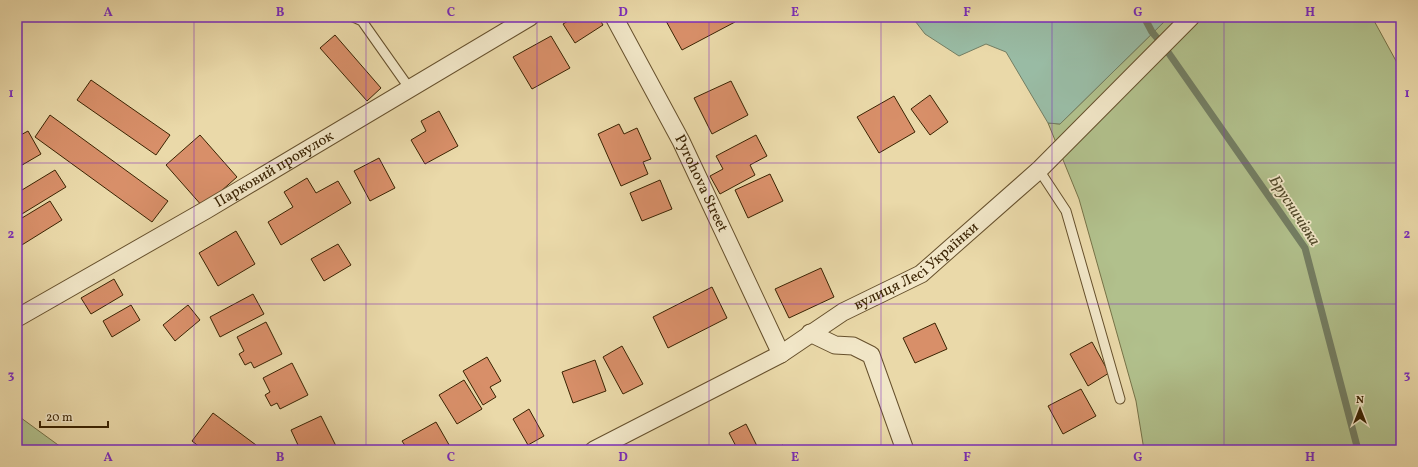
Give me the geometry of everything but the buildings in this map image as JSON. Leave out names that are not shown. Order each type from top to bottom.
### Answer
[{"type":"street","name":"Парковий провулок","points":[[17,318],[206,210],[530,17]]},
{"type":"street","name":"Pyrohova Street","points":[[614,17],[681,141],[781,354]]},
{"type":"street","name":"вулиця Лесі Українки","points":[[594,450],[781,354],[843,312],[921,274],[1039,170],[1191,17]]},
{"type":"street","points":[[810,333],[835,344],[853,346],[871,355],[905,450]]},
{"type":"lane","points":[[353,17],[362,21],[410,89]]},
{"type":"lane","points":[[1039,170],[1066,211],[1120,399]]},
{"type":"shaded area","points":[[912,17],[1169,17],[1060,124],[1048,123],[1006,52],[986,44],[959,56],[925,34]]},
{"type":"shaded area","points":[[1169,17],[1372,17],[1401,70],[1401,450],[1144,450],[1136,401],[1079,199],[1048,123],[1060,124]]},
{"type":"shaded area","points":[[17,415],[65,450],[17,450]]},
{"type":"waterway","name":"Брусничівка","points":[[1144,17],[1152,32],[1163,45],[1305,248],[1358,450]]}]
